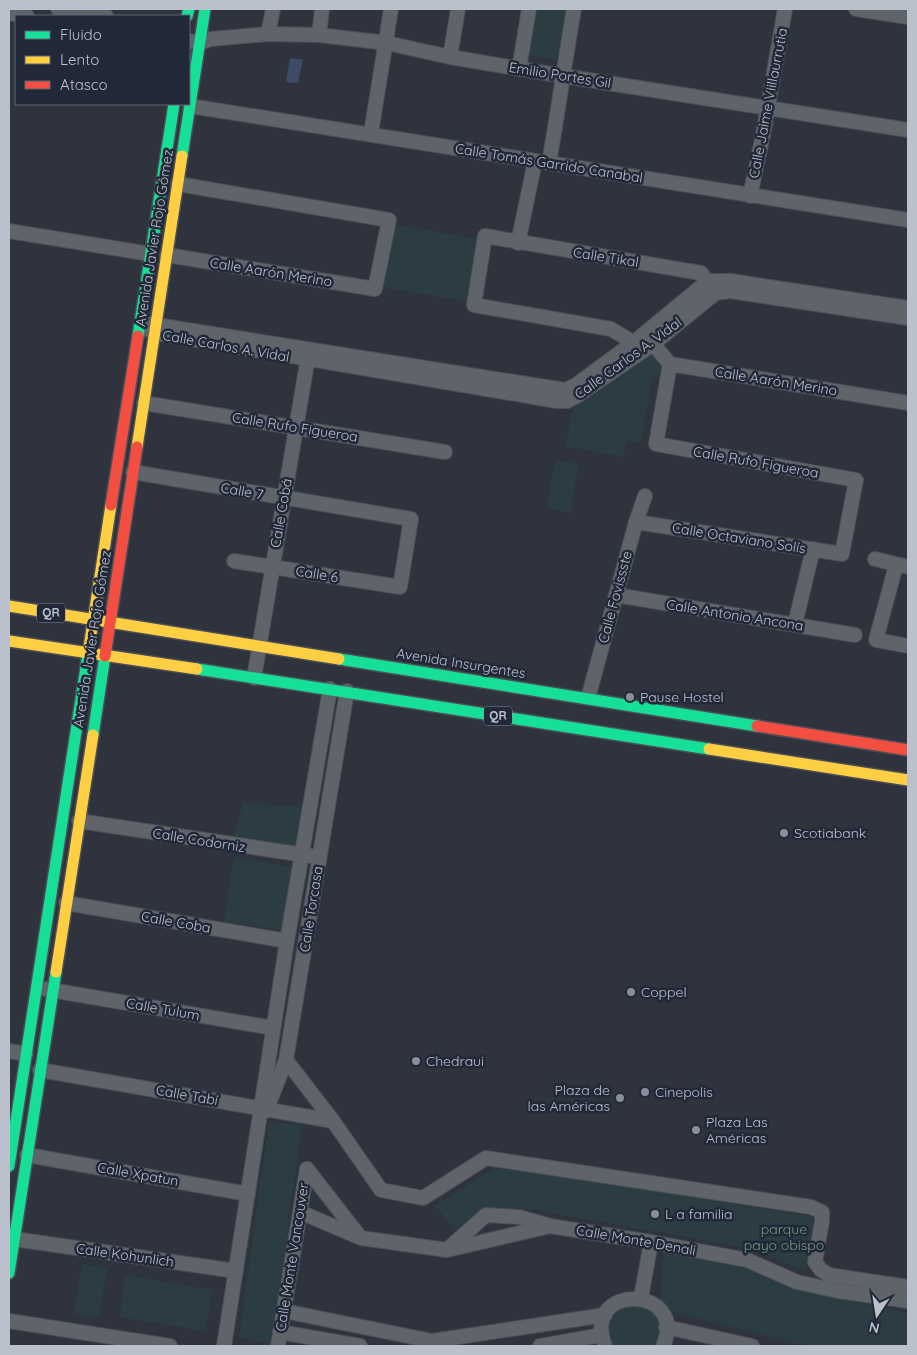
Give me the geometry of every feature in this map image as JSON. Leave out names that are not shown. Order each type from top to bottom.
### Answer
[{"type":"main road","name":"Avenida Javier Rojo Gómez","points":[[9,1273],[190,106],[198,37],[205,9]]},
{"type":"main road","name":"Avenida Javier Rojo Gómez","points":[[9,1166],[10,1149],[174,105]]},
{"type":"main road","name":"Avenida Insurgentes","points":[[9,606],[908,750]]},
{"type":"main road","name":"QR","points":[[9,640],[88,654],[347,691],[908,780]]},
{"type":"main road","points":[[710,750],[715,719]]},
{"type":"street","points":[[58,9],[88,11],[102,15]]},
{"type":"street","points":[[268,34],[272,9]]},
{"type":"street","points":[[319,35],[322,9]]},
{"type":"street","points":[[371,133],[391,9]]},
{"type":"street","points":[[450,57],[454,9]]},
{"type":"street","points":[[520,69],[529,9]]},
{"type":"street","points":[[549,164],[574,9]]},
{"type":"street","name":"Calle Jaime Viillaurrutia","points":[[750,196],[785,9]]},
{"type":"street","points":[[856,9],[908,17]]},
{"type":"street","name":"Emilio Portes Gil","points":[[198,37],[268,34],[319,35],[387,43],[450,57],[520,69],[908,130]]},
{"type":"street","name":"Calle Tomás Garrido Canabal","points":[[190,106],[371,133],[549,164],[908,220]]},
{"type":"street","points":[[518,242],[535,161]]},
{"type":"street","name":"Calle Aarón Merino","points":[[167,255],[375,289],[389,220],[178,184]]},
{"type":"street","points":[[9,231],[150,254]]},
{"type":"street","name":"Calle Tikal","points":[[644,342],[611,329],[474,306],[485,236],[701,273],[712,287]]},
{"type":"street","points":[[712,287],[731,281],[908,308]]},
{"type":"street","points":[[712,287],[908,318]]},
{"type":"street","name":"Calle Carlos A. Vidal","points":[[140,324],[547,399],[568,401],[577,396],[712,287]]},
{"type":"street","points":[[644,342],[670,364]]},
{"type":"street","name":"Calle Cobá","points":[[254,678],[308,354]]},
{"type":"street","name":"Calle Aarón Merino","points":[[670,364],[908,403]]},
{"type":"street","name":"Calle Rufo Figueroa","points":[[670,364],[656,444],[856,480],[842,554]]},
{"type":"street","name":"Calle Rufo Figueroa","points":[[144,403],[296,426],[446,452]]},
{"type":"street","name":"Calle 7","points":[[133,472],[411,519],[400,587]]},
{"type":"street","name":"Calle Fovissste","points":[[588,698],[636,522],[645,496]]},
{"type":"street","name":"Calle Octaviano Solís","points":[[636,522],[842,554]]},
{"type":"street","points":[[796,624],[813,550]]},
{"type":"street","points":[[875,559],[902,566],[876,640],[908,646]]},
{"type":"street","name":"Calle 6","points":[[234,561],[400,587]]},
{"type":"street","name":"Calle Antonio Ancona","points":[[616,596],[855,635]]},
{"type":"street","name":"Calle Torcasa","points":[[264,1108],[273,1028],[330,689]]},
{"type":"street","name":"Calle Torcasa","points":[[224,1346],[259,1122],[286,1060],[347,691]]},
{"type":"street","name":"Calle Codorniz","points":[[79,821],[320,857]]},
{"type":"street","name":"Calle Coba","points":[[66,903],[287,941]]},
{"type":"street","name":"Calle Tulum","points":[[36,988],[53,989],[273,1028]]},
{"type":"street","points":[[9,1051],[26,1054]]},
{"type":"street","points":[[286,1060],[333,1121],[381,1190],[423,1198],[486,1158],[810,1207],[822,1212],[815,1262],[820,1270],[829,1275],[908,1287]]},
{"type":"street","name":"Calle Tabí","points":[[40,1070],[333,1121]]},
{"type":"street","name":"Calle Xpatun","points":[[27,1155],[248,1194]]},
{"type":"street","name":"Calle Monte Vancouver","points":[[278,1346],[306,1169],[360,1238]]},
{"type":"street","name":"Calle Monte Denali","points":[[300,1212],[360,1238],[447,1250],[550,1226],[746,1260],[797,1282],[838,1291],[908,1301]]},
{"type":"street","points":[[447,1250],[486,1215],[520,1217],[550,1226]]},
{"type":"street","name":"Calle Kohunlich","points":[[14,1240],[236,1271]]},
{"type":"street","points":[[641,1298],[651,1242]]},
{"type":"street","points":[[540,1346],[603,1341],[602,1325],[605,1315],[611,1306],[620,1300],[641,1298],[657,1307],[662,1314],[666,1327],[666,1340],[663,1346]]},
{"type":"street","points":[[284,1311],[403,1341],[432,1341],[605,1315]]},
{"type":"street","points":[[9,1321],[170,1346]]},
{"type":"street","points":[[666,1327],[752,1346]]},
{"type":"street","points":[[280,1332],[360,1346]]},
{"type":"green space","points":[[535,9],[569,9],[562,61],[528,55]]},
{"type":"green space","points":[[391,224],[478,239],[471,302],[381,287]]},
{"type":"green space","points":[[650,353],[665,368],[662,377],[652,377],[641,443],[627,441],[623,457],[565,446],[574,405]]},
{"type":"green space","points":[[555,460],[578,464],[571,513],[547,508]]},
{"type":"green space","points":[[243,803],[305,807],[297,850],[233,841]]},
{"type":"green space","points":[[234,857],[293,867],[282,930],[224,921]]},
{"type":"green space","points":[[269,1123],[302,1124],[272,1344],[239,1337]]},
{"type":"green space","name":"parque payo obispo","points":[[495,1168],[600,1182],[813,1217],[806,1271],[755,1250],[516,1207],[482,1214],[454,1228],[435,1206]]},
{"type":"green space","points":[[665,1250],[749,1267],[798,1290],[908,1313],[908,1346],[807,1346],[676,1313],[661,1305],[661,1281]]},
{"type":"green space","points":[[82,1264],[107,1268],[99,1318],[74,1314]]},
{"type":"green space","points":[[125,1275],[213,1290],[205,1331],[120,1317]]},
{"type":"green space","points":[[641,1305],[656,1313],[663,1329],[659,1346],[612,1346],[607,1335],[610,1318],[623,1307]]},
{"type":"water","points":[[290,58],[303,60],[298,83],[286,82]]},
{"type":"traffic: fast","points":[[187,15],[189,9]]},
{"type":"traffic: fast","points":[[190,105],[205,9]]},
{"type":"traffic: fast","points":[[138,336],[174,105]]},
{"type":"traffic: fast","points":[[182,156],[190,105]]},
{"type":"traffic: fast","points":[[9,1166],[88,654]]},
{"type":"traffic: fast","points":[[93,735],[105,656]]},
{"type":"traffic: fast","points":[[339,659],[757,726]]},
{"type":"traffic: fast","points":[[197,669],[709,749]]},
{"type":"traffic: fast","points":[[9,1273],[56,972]]},
{"type":"traffic: slow","points":[[137,447],[182,156]]},
{"type":"traffic: slow","points":[[88,654],[111,505]]},
{"type":"traffic: slow","points":[[9,606],[339,659]]},
{"type":"traffic: slow","points":[[9,641],[197,669]]},
{"type":"traffic: slow","points":[[56,972],[93,735]]},
{"type":"traffic: slow","points":[[709,749],[908,780]]},
{"type":"traffic: jam","points":[[111,505],[138,336]]},
{"type":"traffic: jam","points":[[105,656],[137,447]]},
{"type":"traffic: jam","points":[[757,726],[908,750]]},
{"type":"place","name":"Pause Hostel","points":[[630,697]]},
{"type":"place","name":"Scotiabank","points":[[784,833]]},
{"type":"place","name":"Coppel","points":[[631,992]]},
{"type":"place","name":"Chedraui","points":[[416,1061]]},
{"type":"place","name":"Cinepolis","points":[[645,1092]]},
{"type":"place","name":"Plaza de las Américas","points":[[620,1098]]},
{"type":"place","name":"Plaza Las Américas","points":[[696,1130]]},
{"type":"place","name":"L a familia","points":[[655,1214]]}]
